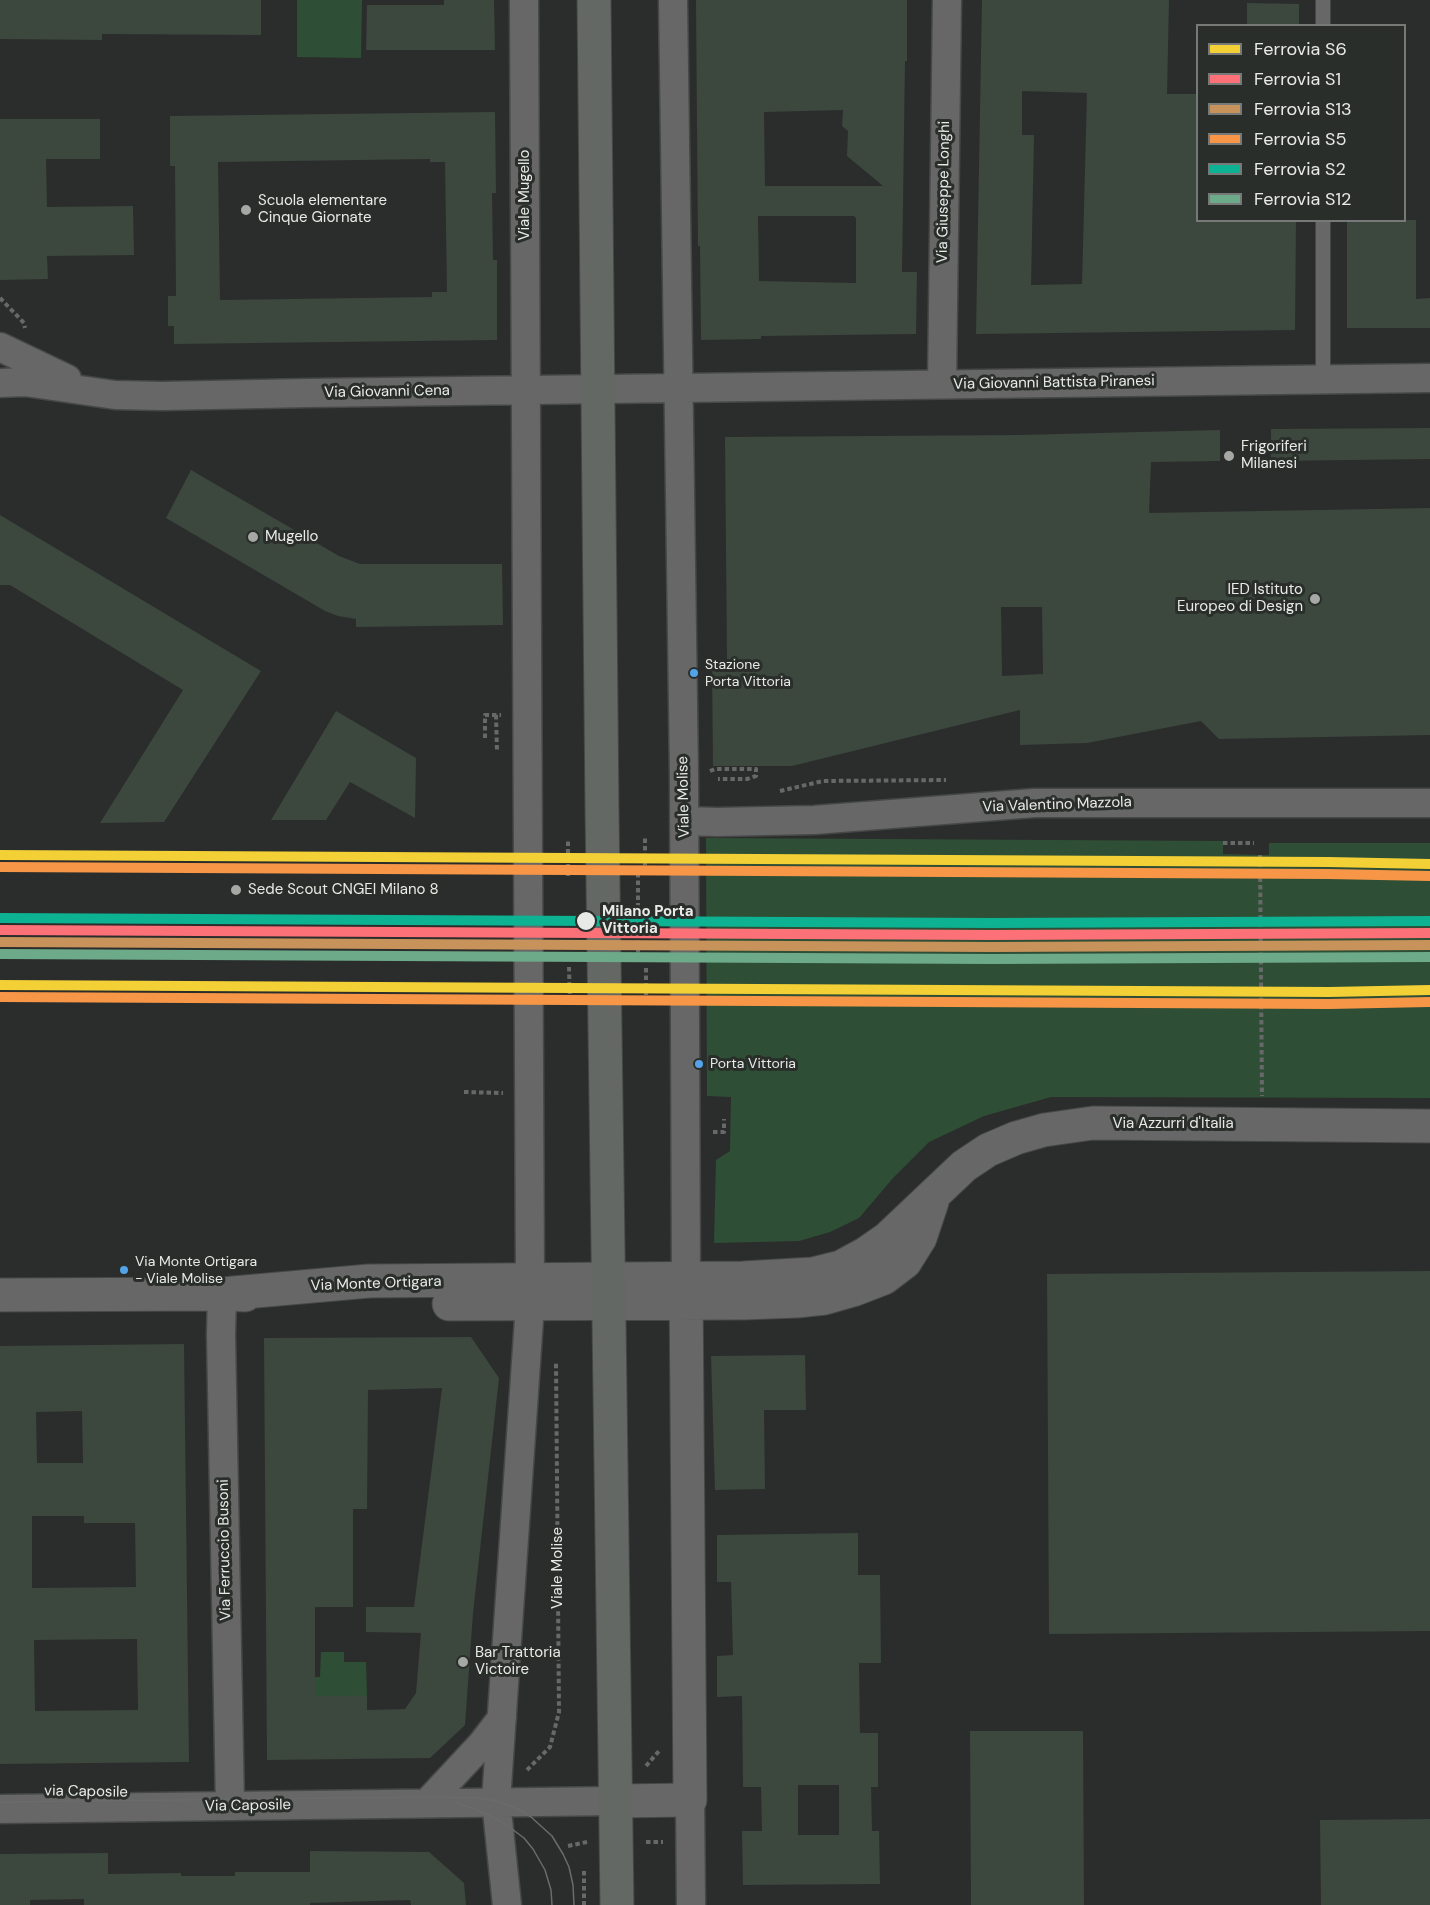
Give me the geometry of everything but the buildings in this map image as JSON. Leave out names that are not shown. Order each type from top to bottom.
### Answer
[{"type":"main road","points":[[594,0],[617,1905]]},
{"type":"street","name":"Viale Mugello","points":[[524,0],[525,390]]},
{"type":"street","points":[[673,0],[678,388]]},
{"type":"street","name":"Via Giuseppe Longhi","points":[[942,384],[947,0]]},
{"type":"street","name":"Via Giovanni Cena","points":[[0,347],[96,392]]},
{"type":"street","name":"Via Giovanni Battista Piranesi","points":[[678,388],[1430,378]]},
{"type":"street","name":"Via Giovanni Cena","points":[[0,383],[25,382],[124,396],[678,388]]},
{"type":"street","name":"Viale Molise","points":[[678,388],[684,821],[691,1905]]},
{"type":"street","points":[[507,1905],[496,1803],[530,1292],[525,390]]},
{"type":"street","name":"Via Valentino Mazzola","points":[[684,821],[814,820],[1046,803],[1430,803]]},
{"type":"street","name":"Via Azzurri d'Italia","points":[[686,1291],[797,1301],[825,1298],[884,1278],[905,1262],[920,1238],[935,1192],[964,1166],[988,1150],[1016,1138],[1044,1130],[1093,1123],[1430,1126]]},
{"type":"street","points":[[530,1292],[686,1291]]},
{"type":"street","name":"Via Monte Ortigara","points":[[0,1295],[222,1294],[366,1304],[530,1292]]},
{"type":"street","name":"Via Ferruccio Busoni","points":[[222,1294],[230,1806]]},
{"type":"street","points":[[427,1803],[482,1744],[502,1718]]},
{"type":"street","name":"via Caposile","points":[[0,1791],[129,1790],[169,1807]]},
{"type":"street","points":[[496,1803],[690,1800]]},
{"type":"street","name":"Via Caposile","points":[[0,1809],[496,1803]]},
{"type":"lane","points":[[1323,0],[1323,24]]},
{"type":"lane","points":[[1323,222],[1323,379]]},
{"type":"path","points":[[0,298],[24,323],[25,332]]},
{"type":"path","points":[[485,738],[485,715],[503,715]]},
{"type":"path","points":[[496,715],[497,753]]},
{"type":"path","points":[[703,775],[715,769],[756,769],[756,776],[747,779],[718,779]]},
{"type":"path","points":[[645,837],[645,873]]},
{"type":"path","points":[[568,839],[568,876]]},
{"type":"path","points":[[1223,843],[1254,843]]},
{"type":"path","points":[[1260,855],[1262,1099]]},
{"type":"path","points":[[638,873],[638,953]]},
{"type":"path","points":[[569,967],[570,1004]]},
{"type":"path","points":[[646,968],[646,1004]]},
{"type":"path","points":[[464,1092],[493,1093]]},
{"type":"path","points":[[712,1132],[724,1132],[724,1119]]},
{"type":"path","name":"Viale Molise","points":[[496,1803],[550,1747],[559,1712],[556,1358]]},
{"type":"path","points":[[567,1846],[586,1843],[584,1854]]},
{"type":"path","points":[[584,1864],[584,1905]]},
{"type":"green space","points":[[297,0],[362,0],[361,58],[297,57]]},
{"type":"green space","points":[[706,838],[1223,841],[1223,854],[1260,855],[1269,855],[1269,843],[1430,843],[1430,1098],[1051,1097],[984,1116],[929,1142],[893,1178],[859,1218],[830,1232],[799,1241],[714,1243],[716,1160],[730,1151],[731,1097],[707,1096]]},
{"type":"green space","points":[[321,1652],[344,1652],[344,1662],[366,1662],[367,1696],[309,1696],[281,1677],[320,1677]]},
{"type":"tram line","points":[[0,1802],[433,1797],[479,1798],[497,1801],[520,1810],[552,1836],[569,1867],[574,1905]]},
{"type":"tram line","points":[[455,1802],[501,1821],[524,1838],[545,1870],[551,1890],[552,1905]]},
{"type":"rail line","name":"S6","points":[[0,855],[1430,864]]},
{"type":"rail line","name":"S5","points":[[0,867],[1430,876]]},
{"type":"rail line","name":"S2","points":[[0,918],[992,923],[1430,921]]},
{"type":"rail line","name":"S1","points":[[0,930],[992,935],[1430,933]]},
{"type":"rail line","name":"S13","points":[[0,942],[992,947],[1430,945]]},
{"type":"rail line","name":"S12","points":[[0,954],[992,959],[1430,957]]},
{"type":"rail line","name":"S6","points":[[0,985],[1329,992],[1430,990]]},
{"type":"rail line","name":"S5","points":[[0,997],[1329,1004],[1430,1002]]},
{"type":"place","name":"Scuola elementare Cinque Giornate","points":[[246,210]]},
{"type":"place","name":"Frigoriferi Milanesi","points":[[1229,456]]},
{"type":"place","name":"Mugello","points":[[253,537]]},
{"type":"place","name":"IED Istituto Europeo di Design","points":[[1315,599]]},
{"type":"place","name":"Stazione Porta Vittoria","points":[[694,673]]},
{"type":"place","name":"Sede Scout CNGEI Milano 8","points":[[236,890]]},
{"type":"place","name":"Milano Porta Vittoria","points":[[586,921]]},
{"type":"place","name":"Porta Vittoria","points":[[699,1064]]},
{"type":"place","name":"Via Monte Ortigara - Viale Molise","points":[[124,1270]]},
{"type":"place","name":"Bar Trattoria Victoire","points":[[463,1662]]}]
